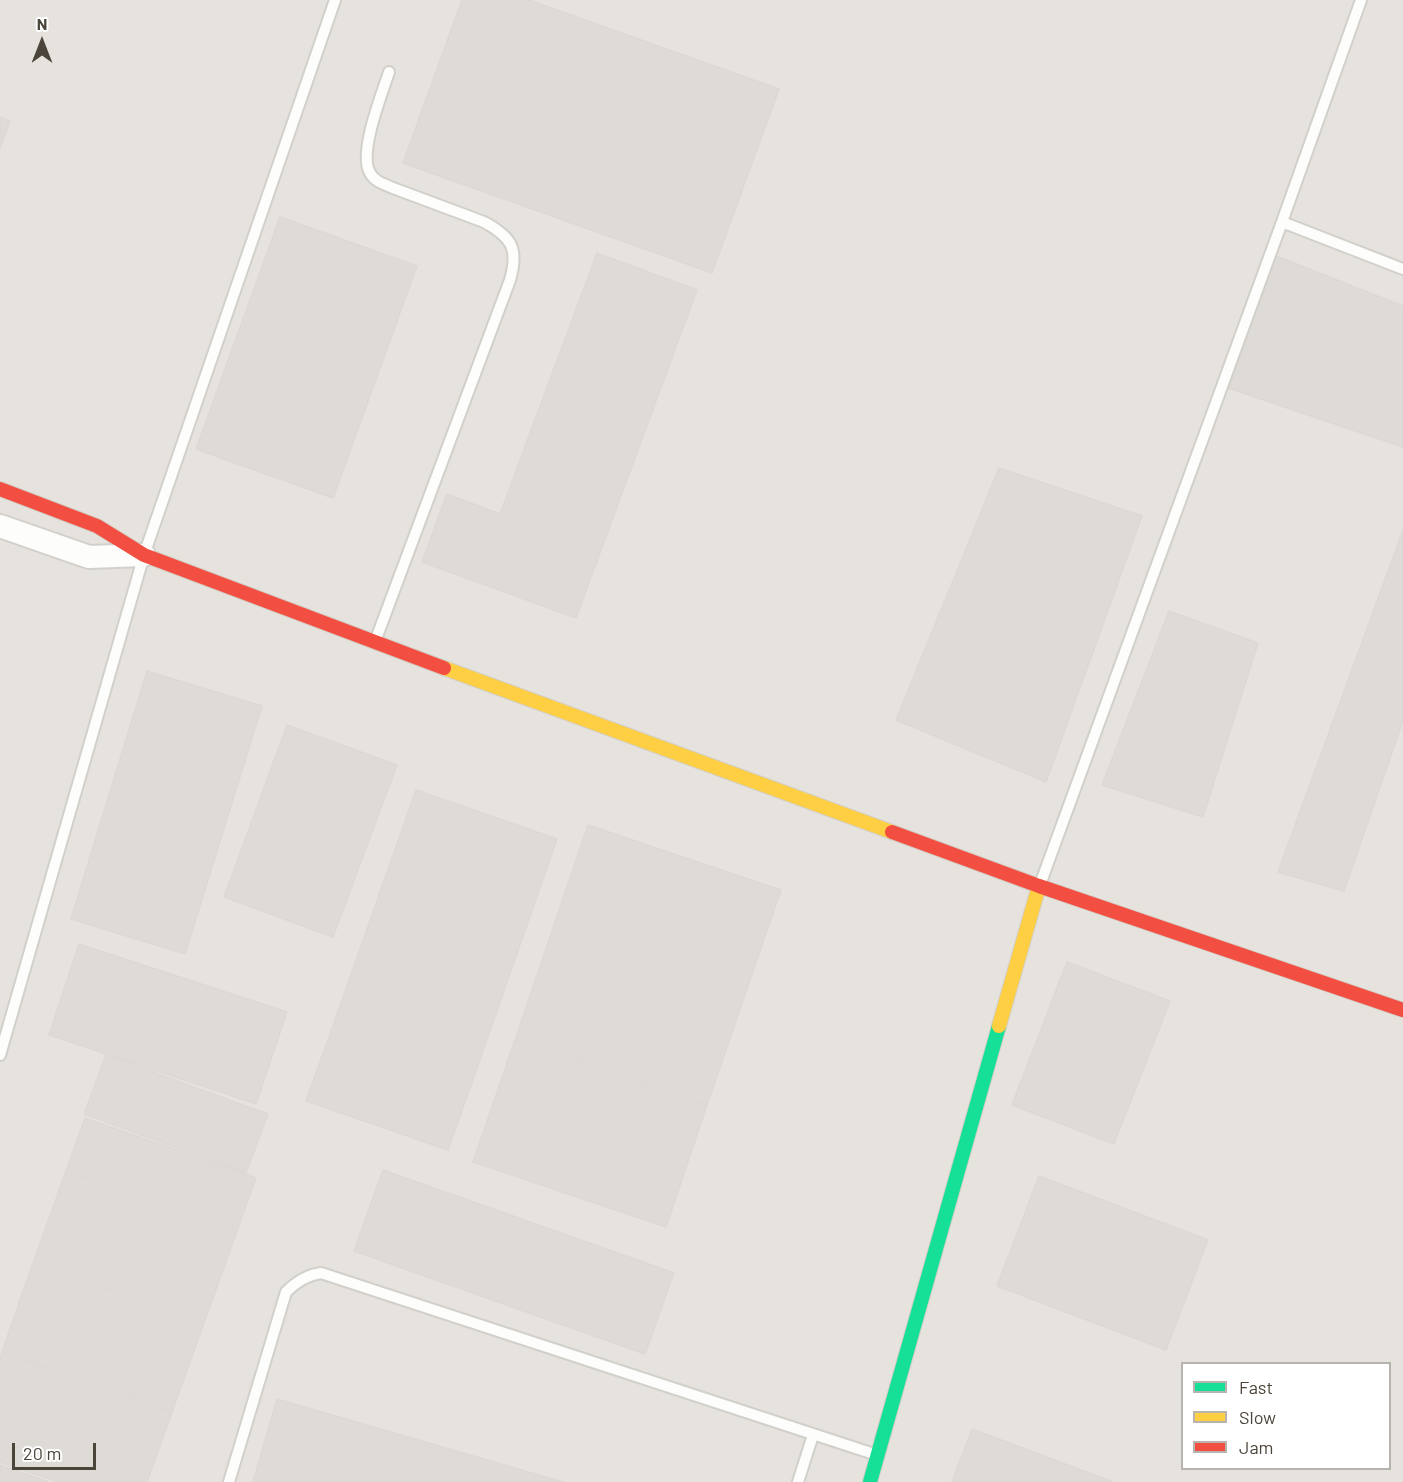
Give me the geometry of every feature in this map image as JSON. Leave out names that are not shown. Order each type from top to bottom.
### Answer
[{"type":"street","points":[[0,489],[97,526],[144,555],[374,642],[1039,886],[1403,1010]]},
{"type":"street","points":[[0,526],[89,557],[144,555]]},
{"type":"street","points":[[870,1482],[1039,886]]},
{"type":"lane","points":[[0,1055],[144,555],[335,0]]},
{"type":"lane","points":[[1039,886],[1361,0]]},
{"type":"lane","points":[[374,642],[506,291],[514,262],[512,250],[505,236],[496,229],[484,222],[380,183],[371,175],[367,163],[367,146],[389,72]]},
{"type":"lane","points":[[1282,222],[1403,268]]},
{"type":"lane","points":[[229,1482],[286,1292],[303,1278],[321,1273],[877,1455]]},
{"type":"lane","points":[[798,1482],[813,1435]]},
{"type":"shaded area","points":[[0,0],[1403,0],[1403,1482],[0,1482]]},
{"type":"building","points":[[462,0],[529,0],[779,89],[712,273],[403,163]]},
{"type":"building","points":[[0,117],[10,121],[0,148]]},
{"type":"building","points":[[280,217],[417,266],[333,498],[196,449]]},
{"type":"building","points":[[597,253],[697,290],[576,618],[422,562],[447,494],[500,514]]},
{"type":"building","points":[[1274,255],[1403,306],[1403,447],[1225,387]]},
{"type":"building","points":[[999,468],[1142,516],[1046,782],[896,720]]},
{"type":"building","points":[[1403,530],[1403,721],[1344,891],[1278,872]]},
{"type":"building","points":[[1169,611],[1258,643],[1203,817],[1102,785]]},
{"type":"building","points":[[147,671],[262,706],[185,954],[71,919]]},
{"type":"building","points":[[287,725],[397,765],[333,937],[224,897]]},
{"type":"building","points":[[416,790],[557,839],[476,1071],[334,1023]]},
{"type":"building","points":[[588,825],[781,890],[707,1105],[515,1040]]},
{"type":"building","points":[[79,944],[287,1012],[256,1104],[49,1035]]},
{"type":"building","points":[[1067,962],[1170,1001],[1114,1144],[1012,1105]]},
{"type":"building","points":[[334,1023],[476,1071],[448,1150],[306,1101]]},
{"type":"building","points":[[515,1040],[707,1105],[666,1227],[473,1162]]},
{"type":"building","points":[[106,1055],[268,1114],[246,1173],[84,1114]]},
{"type":"building","points":[[85,1118],[256,1178],[237,1231],[66,1171]]},
{"type":"building","points":[[383,1170],[674,1273],[645,1354],[354,1251]]},
{"type":"building","points":[[66,1171],[237,1231],[204,1323],[33,1263]]},
{"type":"building","points":[[1039,1176],[1208,1240],[1166,1350],[997,1286]]},
{"type":"building","points":[[33,1263],[204,1323],[172,1412],[2,1352]]},
{"type":"building","points":[[2,1352],[172,1412],[147,1482],[58,1482],[0,1462],[0,1357]]},
{"type":"building","points":[[277,1399],[563,1482],[253,1482]]},
{"type":"building","points":[[972,1429],[1113,1482],[952,1482]]},
{"type":"building","points":[[0,1465],[49,1482],[0,1482]]},
{"type":"traffic: fast","points":[[870,1482],[999,1026]]},
{"type":"traffic: slow","points":[[444,668],[892,832]]},
{"type":"traffic: slow","points":[[999,1026],[1039,886]]},
{"type":"traffic: jam","points":[[0,489],[97,526],[144,555],[444,668]]},
{"type":"traffic: jam","points":[[892,832],[1039,886],[1403,1010]]}]
